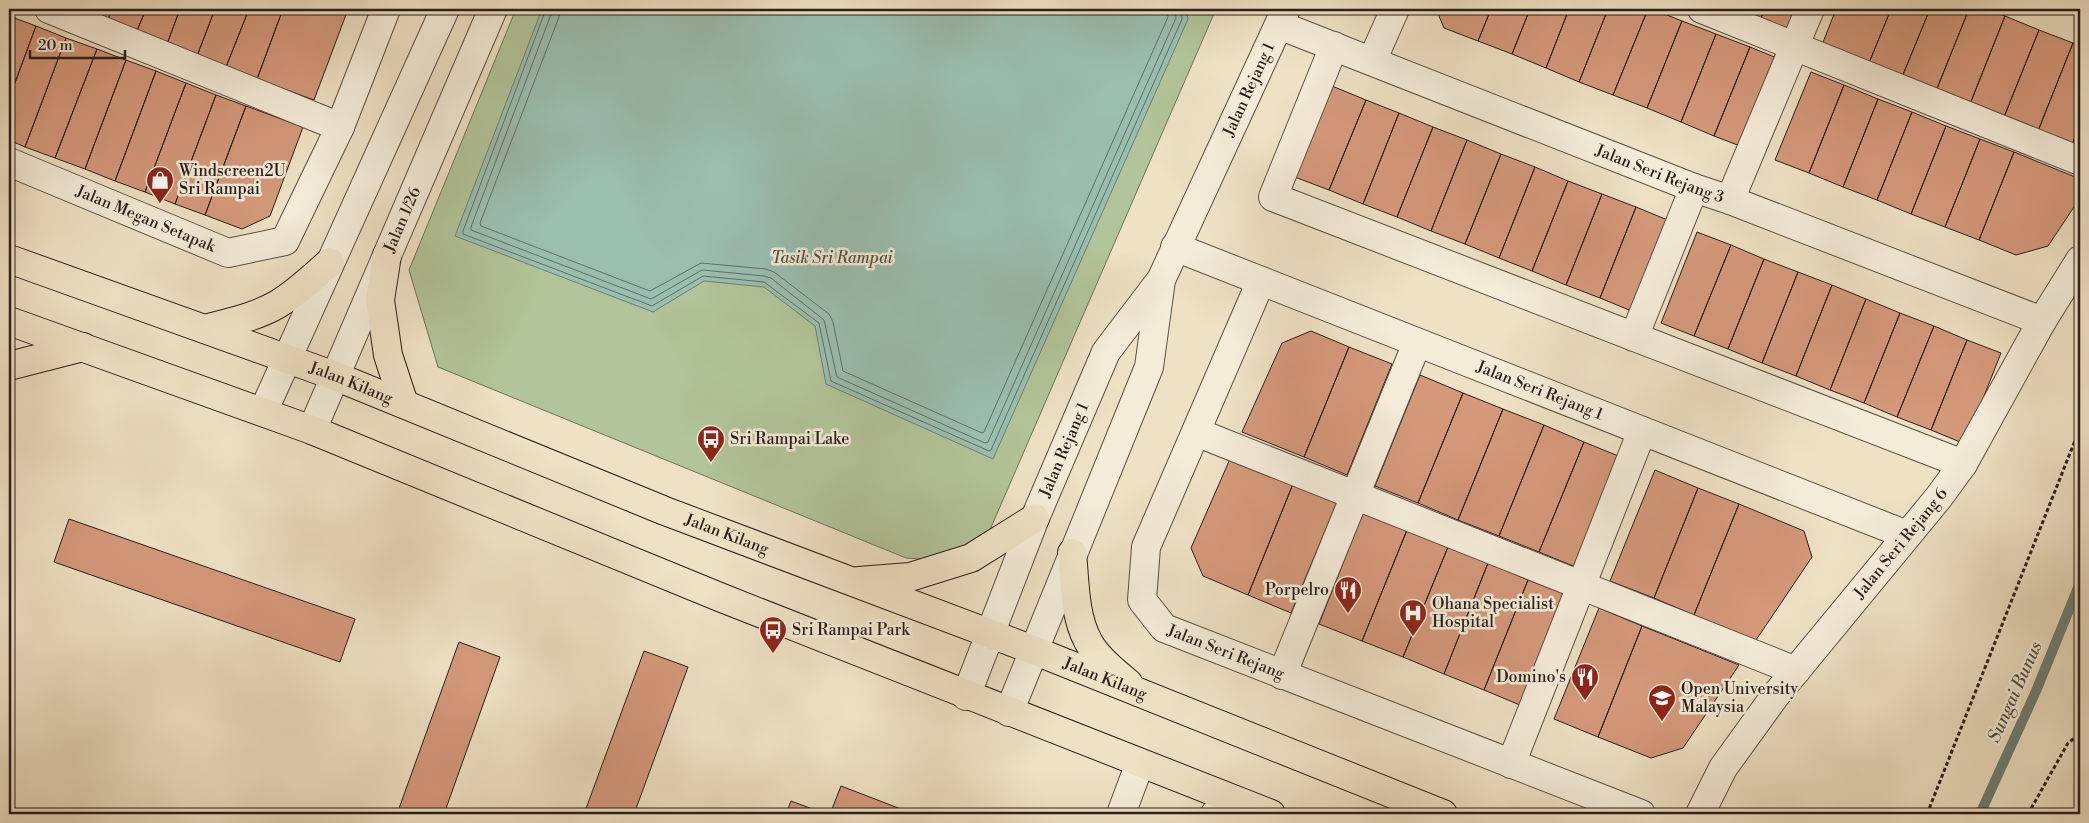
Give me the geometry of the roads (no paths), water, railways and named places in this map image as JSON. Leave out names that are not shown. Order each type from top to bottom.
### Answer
[{"type":"main road","points":[[387,255],[380,300],[388,355],[404,404]]},
{"type":"main road","name":"Jalan Kilang","points":[[9,260],[335,376],[665,511],[1033,650],[1443,814]]},
{"type":"main road","points":[[205,329],[251,316],[277,304],[300,290],[330,262]]},
{"type":"main road","points":[[9,320],[312,430],[966,696],[1140,763],[1224,807],[1271,814]]},
{"type":"main road","points":[[9,366],[83,347]]},
{"type":"main road","points":[[852,582],[910,577],[971,558],[1035,518]]},
{"type":"main road","points":[[1072,553],[1078,611],[1088,642],[1109,667],[1141,693]]},
{"type":"street","points":[[49,9],[340,126],[386,9]]},
{"type":"street","points":[[262,412],[444,9]]},
{"type":"street","name":"Jalan 1/26","points":[[312,430],[493,9]]},
{"type":"street","points":[[1372,61],[1395,9]]},
{"type":"street","points":[[1702,9],[2080,161]]},
{"type":"street","points":[[1730,200],[1810,9]]},
{"type":"street","name":"Jalan Seri Rejang 3","points":[[1283,17],[1334,46],[1694,188],[1730,200],[2042,321]]},
{"type":"street","name":"Jalan Rejang 1","points":[[966,696],[1035,518],[1106,352],[1161,280],[1283,17]]},
{"type":"street","points":[[1334,46],[1273,197],[1963,464]]},
{"type":"street","name":"Jalan Megan Setapak","points":[[9,162],[228,253],[285,241],[340,126]]},
{"type":"street","points":[[1634,337],[1694,188]]},
{"type":"street","name":"Jalan Seri Rejang 1","points":[[1175,247],[1906,535]]},
{"type":"street","name":"Jalan Seri Rejang 6","points":[[1700,814],[1723,768],[1775,696],[1939,497],[1963,464],[2042,321],[2080,260]]},
{"type":"street","name":"Jalan Rejang 1","points":[[1009,712],[1148,367],[1161,280]]},
{"type":"street","name":"Jalan Seri Rejang","points":[[1261,281],[1146,547],[1142,600],[1164,628],[1640,814]]},
{"type":"street","points":[[1282,675],[1417,343]]},
{"type":"street","points":[[1511,764],[1642,431]]},
{"type":"street","points":[[1196,432],[1796,671]]},
{"type":"street","points":[[1121,814],[1140,763]]},
{"type":"water","name":"Tasik Sri Rampai","points":[[542,9],[1186,9],[1188,19],[993,459],[826,384],[815,326],[764,287],[704,281],[653,312],[455,236]]},
{"type":"waterway","name":"Sungai Bunus","points":[[1980,814],[2036,691],[2080,583]]},
{"type":"place","name":"Windscreen2U Sri Rampai","points":[[160,204]]},
{"type":"place","name":"Sri Rampai Lake","points":[[711,463]]},
{"type":"place","name":"Porpelro","points":[[1348,614]]},
{"type":"place","name":"Ohana Specialist Hospital","points":[[1413,637]]},
{"type":"place","name":"Sri Rampai Park","points":[[773,654]]},
{"type":"place","name":"Domino's","points":[[1585,701]]},
{"type":"place","name":"Open University Malaysia","points":[[1662,722]]}]
